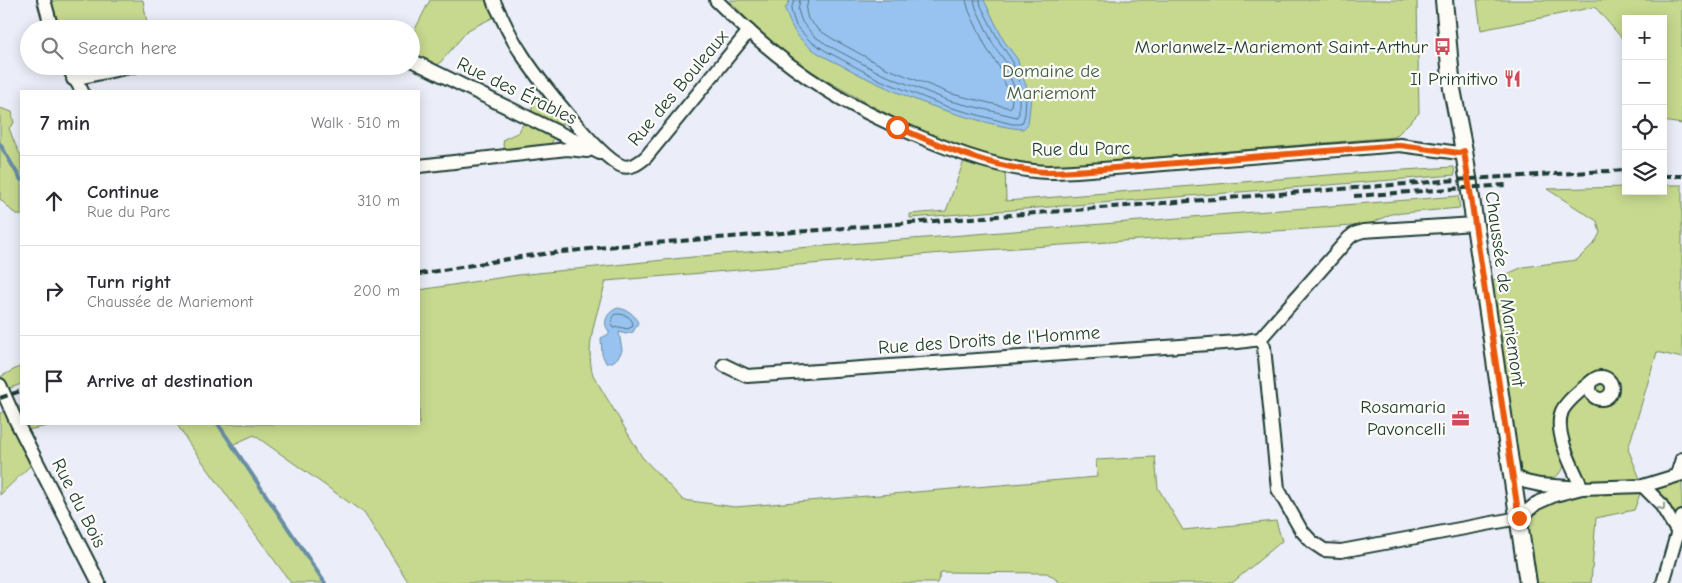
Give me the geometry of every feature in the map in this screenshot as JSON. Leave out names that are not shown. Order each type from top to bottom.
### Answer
[{"type":"street","points":[[44,0],[50,20]]},
{"type":"street","name":"Rue des Bouleaux","points":[[493,0],[520,51],[573,120],[607,156],[621,166],[633,166],[640,163],[749,32]]},
{"type":"street","name":"Rue du Parc","points":[[716,0],[749,32],[795,69],[826,90],[906,131],[958,152],[1012,167],[1047,172],[1090,170],[1400,145],[1459,153],[1464,151]]},
{"type":"street","name":"Chaussée de Mariemont","points":[[1444,0],[1452,89],[1464,151],[1528,583]]},
{"type":"street","name":"Rue des Érables","points":[[420,64],[607,156]]},
{"type":"street","points":[[71,75],[81,90]]},
{"type":"street","points":[[73,79],[92,75]]},
{"type":"street","name":"Rue des Bouleaux","points":[[420,166],[567,149],[582,149],[607,156]]},
{"type":"street","points":[[1475,224],[1362,231],[1354,234],[1260,339],[1264,348],[1278,489],[1301,530],[1312,542],[1324,550],[1340,551],[1519,518],[1537,503],[1555,495],[1582,488]]},
{"type":"street","name":"Rue des Droits de l'Homme","points":[[724,365],[747,376],[1260,339]]},
{"type":"street","points":[[1582,488],[1566,451],[1560,429],[1562,411],[1592,380]]},
{"type":"street","name":"Rue du Bois","points":[[0,385],[16,421],[99,583]]},
{"type":"street","points":[[1512,475],[1526,482],[1540,485],[1582,488],[1643,486],[1680,475],[1682,459]]},
{"type":"street","points":[[1643,486],[1660,503],[1677,531]]},
{"type":"street","points":[[1663,583],[1682,517]]},
{"type":"green space","points":[[55,0],[143,0],[146,20],[52,20],[51,3]]},
{"type":"green space","points":[[430,0],[493,0],[500,14],[468,30],[433,71],[420,64],[420,20]]},
{"type":"green space","name":"Domaine de Mariemont","points":[[729,0],[1417,0],[1419,113],[1395,137],[1082,164],[1048,165],[1022,162],[955,144],[911,126],[869,104],[819,76],[783,51],[758,30]]},
{"type":"green space","points":[[1477,0],[1682,0],[1682,124],[1667,122],[1667,15],[1622,15],[1622,38],[1595,7],[1481,30]]},
{"type":"green space","points":[[541,97],[557,100],[567,119],[558,128],[551,145],[549,147],[505,151],[504,139],[519,132],[535,102]]},
{"type":"green space","points":[[0,108],[12,112],[14,123],[9,128],[20,154],[20,216],[13,212],[0,199]]},
{"type":"green space","points":[[966,155],[1005,165],[1006,201],[1354,173],[1454,167],[1455,175],[910,218],[910,214],[946,211]]},
{"type":"green space","points":[[1667,185],[1682,185],[1682,358],[1657,352],[1628,449],[1643,486],[1634,510],[1596,518],[1591,583],[1528,583],[1519,518],[1581,488],[1563,453],[1564,467],[1558,475],[1540,485],[1512,475],[1484,284],[1523,267],[1577,260],[1595,242],[1600,233],[1597,221],[1547,189],[1622,187],[1622,195],[1667,195]]},
{"type":"green space","points":[[1458,196],[1460,208],[1391,214],[1368,225],[955,252],[606,281],[591,340],[590,352],[593,375],[642,457],[683,500],[735,507],[1097,477],[1096,460],[1155,457],[1158,488],[1183,530],[1276,521],[1282,541],[1232,583],[1061,583],[1047,573],[941,572],[937,583],[409,583],[364,513],[254,435],[232,445],[325,583],[291,583],[178,425],[420,425],[420,290],[518,275],[722,254]]},
{"type":"green space","points":[[20,367],[20,384],[0,392],[0,377]]},
{"type":"green space","points":[[20,406],[20,425],[53,425],[27,430],[33,463],[0,495],[0,413]]},
{"type":"green space","points":[[1682,474],[1682,517],[1677,531],[1643,486]]},
{"type":"water","points":[[790,0],[984,0],[1004,41],[1018,60],[1020,71],[1031,97],[1028,124],[1023,129],[1011,128],[943,110],[892,90],[829,59],[811,48],[796,33],[785,9]]},
{"type":"water","points":[[618,308],[630,312],[638,323],[633,332],[626,334],[619,332],[621,353],[614,361],[606,363],[602,354],[601,338],[609,334],[606,324],[607,318],[611,312]]},
{"type":"waterway","points":[[0,144],[20,178]]},
{"type":"waterway","points":[[219,425],[325,583]]},
{"type":"railway","points":[[420,274],[526,256],[616,246],[1469,179],[1622,170]]},
{"type":"railway","points":[[1667,176],[1682,176]]},
{"type":"railway","points":[[1354,196],[1506,185]]},
{"type":"railway","points":[[0,398],[20,391]]},
{"type":"place","name":"Morlanwelz-Mariemont Saint-Arthur","points":[[1442,47]]},
{"type":"place","name":"Il Primitivo","points":[[1512,79]]},
{"type":"place","name":"Rosamaria Pavoncelli","points":[[1460,418]]},
{"type":"route","points":[[897,127],[966,155],[1012,167],[1047,172],[1400,145],[1459,153],[1464,151],[1519,518]]}]
